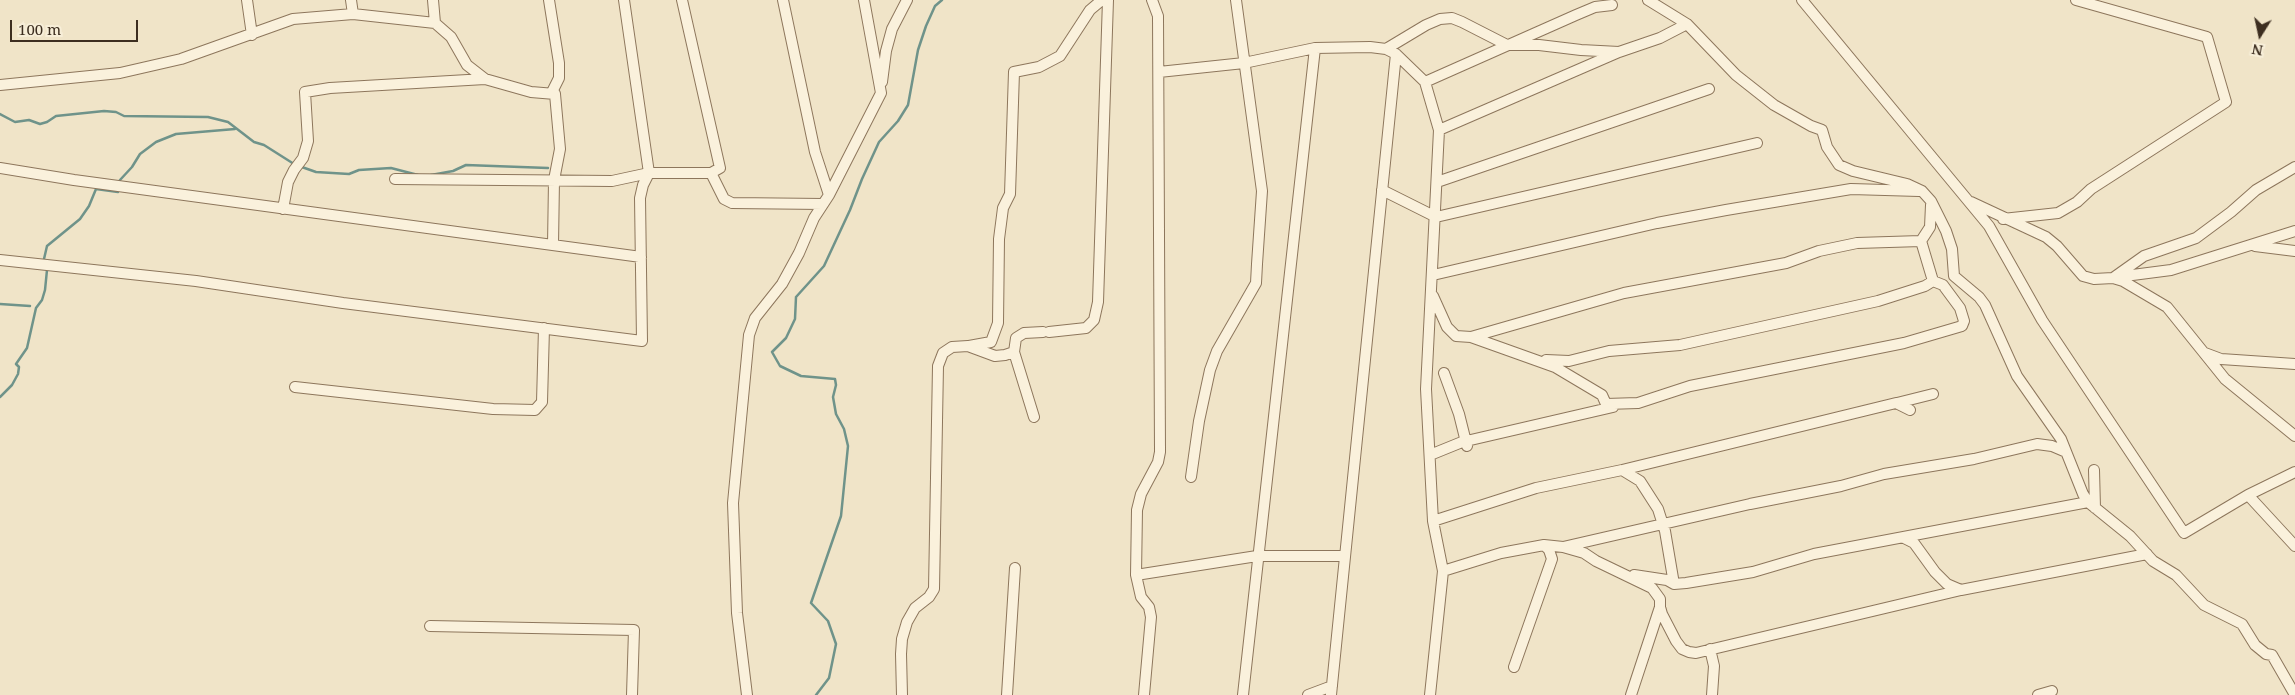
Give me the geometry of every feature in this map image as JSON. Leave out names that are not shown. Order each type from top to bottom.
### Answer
[{"type":"street","points":[[247,0],[252,35]]},
{"type":"street","points":[[351,0],[353,14]]},
{"type":"street","points":[[433,0],[435,23]]},
{"type":"street","points":[[549,0],[559,63],[559,78],[553,90],[555,94],[560,150],[554,180],[554,245]]},
{"type":"street","points":[[0,260],[196,281],[343,303],[642,341],[640,198],[643,185],[649,173],[624,0]]},
{"type":"street","points":[[395,178],[612,181],[649,173],[711,173],[720,168],[682,0]]},
{"type":"street","points":[[783,0],[826,199]]},
{"type":"street","points":[[864,0],[881,93]]},
{"type":"street","points":[[747,695],[737,613],[733,503],[749,335],[755,318],[782,284],[795,261],[814,218],[826,199],[881,93],[886,51],[892,29],[907,0]]},
{"type":"street","points":[[902,695],[902,639],[907,622],[915,608],[929,597],[934,589],[938,366],[943,353],[952,347],[991,342],[998,323],[999,239],[1003,208],[1010,194],[1014,72],[1039,67],[1060,56],[1090,10],[1102,0]]},
{"type":"street","points":[[1034,417],[1014,352],[1016,338],[1024,333],[1086,328],[1094,320],[1098,302],[1108,0]]},
{"type":"street","points":[[1144,695],[1151,617],[1149,607],[1141,597],[1136,576],[1137,510],[1141,494],[1158,462],[1160,452],[1159,72],[1158,16],[1152,0]]},
{"type":"street","points":[[1191,477],[1199,420],[1210,370],[1217,351],[1256,283],[1262,191],[1236,0]]},
{"type":"street","points":[[1648,0],[1687,24],[1743,81],[1774,105],[1811,126],[1822,130],[1827,147],[1839,165],[1853,171],[1907,184],[1922,191],[1931,201],[1952,249],[1954,276],[1985,305],[2017,376],[2062,438],[2066,452],[2092,505],[2130,536],[2162,568],[2176,575],[2204,605],[2242,624],[2255,646],[2266,654],[2272,655],[2295,695]]},
{"type":"street","points":[[1802,0],[1993,233],[2042,320],[2184,533],[2248,495],[2295,472]]},
{"type":"street","points":[[2004,219],[2058,213],[2076,202],[2090,188],[2226,102],[2207,37],[2076,0]]},
{"type":"street","points":[[1425,82],[1576,15],[1612,5]]},
{"type":"street","points":[[0,85],[120,73],[181,59],[293,19],[353,14],[435,23],[451,38],[467,65],[485,79]]},
{"type":"street","points":[[1386,49],[1426,25],[1440,19],[1452,18],[1507,45],[1539,45],[1619,52]]},
{"type":"street","points":[[1439,130],[1619,52],[1660,38],[1687,24]]},
{"type":"street","points":[[1159,72],[1244,64],[1315,48],[1370,46],[1386,49],[1396,54],[1425,82],[1439,130],[1426,389],[1433,521],[1443,571],[1430,695]]},
{"type":"street","points":[[1243,695],[1315,48]]},
{"type":"street","points":[[1308,695],[1331,691],[1396,54]]},
{"type":"street","points":[[283,209],[288,182],[302,158],[308,141],[305,92],[330,88],[485,79],[531,92],[555,94]]},
{"type":"street","points":[[1437,182],[1710,90]]},
{"type":"street","points":[[1382,190],[1436,217],[1757,143]]},
{"type":"street","points":[[2113,278],[2144,256],[2196,238],[2231,212],[2256,190],[2295,166]]},
{"type":"street","points":[[0,168],[74,180],[641,257]]},
{"type":"street","points":[[711,173],[724,199],[732,203],[826,199]]},
{"type":"street","points":[[1433,275],[1726,210],[1850,189],[1922,191]]},
{"type":"street","points":[[1966,200],[2046,237],[2057,246],[2083,276],[2094,279],[2171,270],[2295,231]]},
{"type":"street","points":[[1931,201],[1930,227],[1921,241],[1933,282]]},
{"type":"street","points":[[1471,337],[1624,293],[1786,263],[1819,251],[1857,243],[1921,241]]},
{"type":"street","points":[[2252,246],[2295,250]]},
{"type":"street","points":[[2113,278],[2123,281],[2167,307],[2225,379],[2295,436]]},
{"type":"street","points":[[1430,455],[1690,386],[1904,343],[1962,326],[1964,321],[1960,308],[1943,285],[1933,282],[1878,301],[1680,345],[1609,351],[1570,361],[1533,358]]},
{"type":"street","points":[[1432,293],[1447,327],[1456,336],[1471,337],[1533,358],[1579,380],[1602,395],[1606,404],[1624,405]]},
{"type":"street","points":[[295,387],[493,409],[535,410],[542,402],[544,328]]},
{"type":"street","points":[[2194,342],[2208,355],[2220,359],[2295,364]]},
{"type":"street","points":[[968,346],[995,356],[1014,352]]},
{"type":"street","points":[[1444,373],[1459,414],[1466,444]]},
{"type":"street","points":[[1433,521],[1536,488],[1622,470],[1932,394]]},
{"type":"street","points":[[1896,403],[1910,410]]},
{"type":"street","points":[[1563,547],[1664,523],[1832,488],[1884,474],[1974,459],[2036,444],[2052,446],[2066,452]]},
{"type":"street","points":[[1622,470],[1640,482],[1658,509],[1664,523],[1671,582],[1660,603],[1632,695]]},
{"type":"street","points":[[2092,505],[2094,470]]},
{"type":"street","points":[[2248,495],[2295,546]]},
{"type":"street","points":[[1622,574],[1671,582],[1753,572],[1814,554],[1923,533],[2092,505]]},
{"type":"street","points":[[1904,538],[1914,542],[1935,572],[1947,584],[1961,590]]},
{"type":"street","points":[[1443,571],[1502,553],[1544,545],[1584,552],[1596,561],[1652,588],[1660,603],[1668,626],[1682,649],[1696,653],[1961,590],[2147,554]]},
{"type":"street","points":[[1514,667],[1552,559],[1549,550],[1544,545]]},
{"type":"street","points":[[1136,576],[1257,556],[1345,556]]},
{"type":"street","points":[[1007,695],[1015,568]]},
{"type":"street","points":[[430,626],[634,630],[632,695]]},
{"type":"street","points":[[1710,649],[1714,666],[1712,695]]},
{"type":"street","points":[[2038,695],[2052,691]]},
{"type":"waterway","points":[[816,695],[829,678],[836,644],[828,621],[811,603],[841,516],[848,446],[844,429],[836,414],[833,397],[836,385],[835,379],[801,376],[780,366],[772,352],[786,338],[795,319],[796,297],[824,266],[879,142],[898,121],[908,105],[918,50],[935,6],[942,0]]},
{"type":"waterway","points":[[0,114],[15,122],[29,120],[40,124],[56,116],[104,111],[116,112],[124,116],[208,117],[228,122],[254,142],[264,145],[294,164]]},
{"type":"waterway","points":[[120,180],[132,167],[140,154],[156,142],[176,134],[235,129]]},
{"type":"waterway","points":[[431,175],[453,171],[466,165],[548,168]]},
{"type":"waterway","points":[[299,166],[316,172],[349,174],[359,170],[391,168],[418,175]]},
{"type":"waterway","points":[[44,259],[47,246],[80,219],[89,206],[96,189],[118,192]]},
{"type":"waterway","points":[[0,397],[12,385],[18,374],[19,367],[16,364],[27,348],[36,308],[42,300],[45,290],[47,270]]},
{"type":"waterway","points":[[0,304],[30,306]]}]
